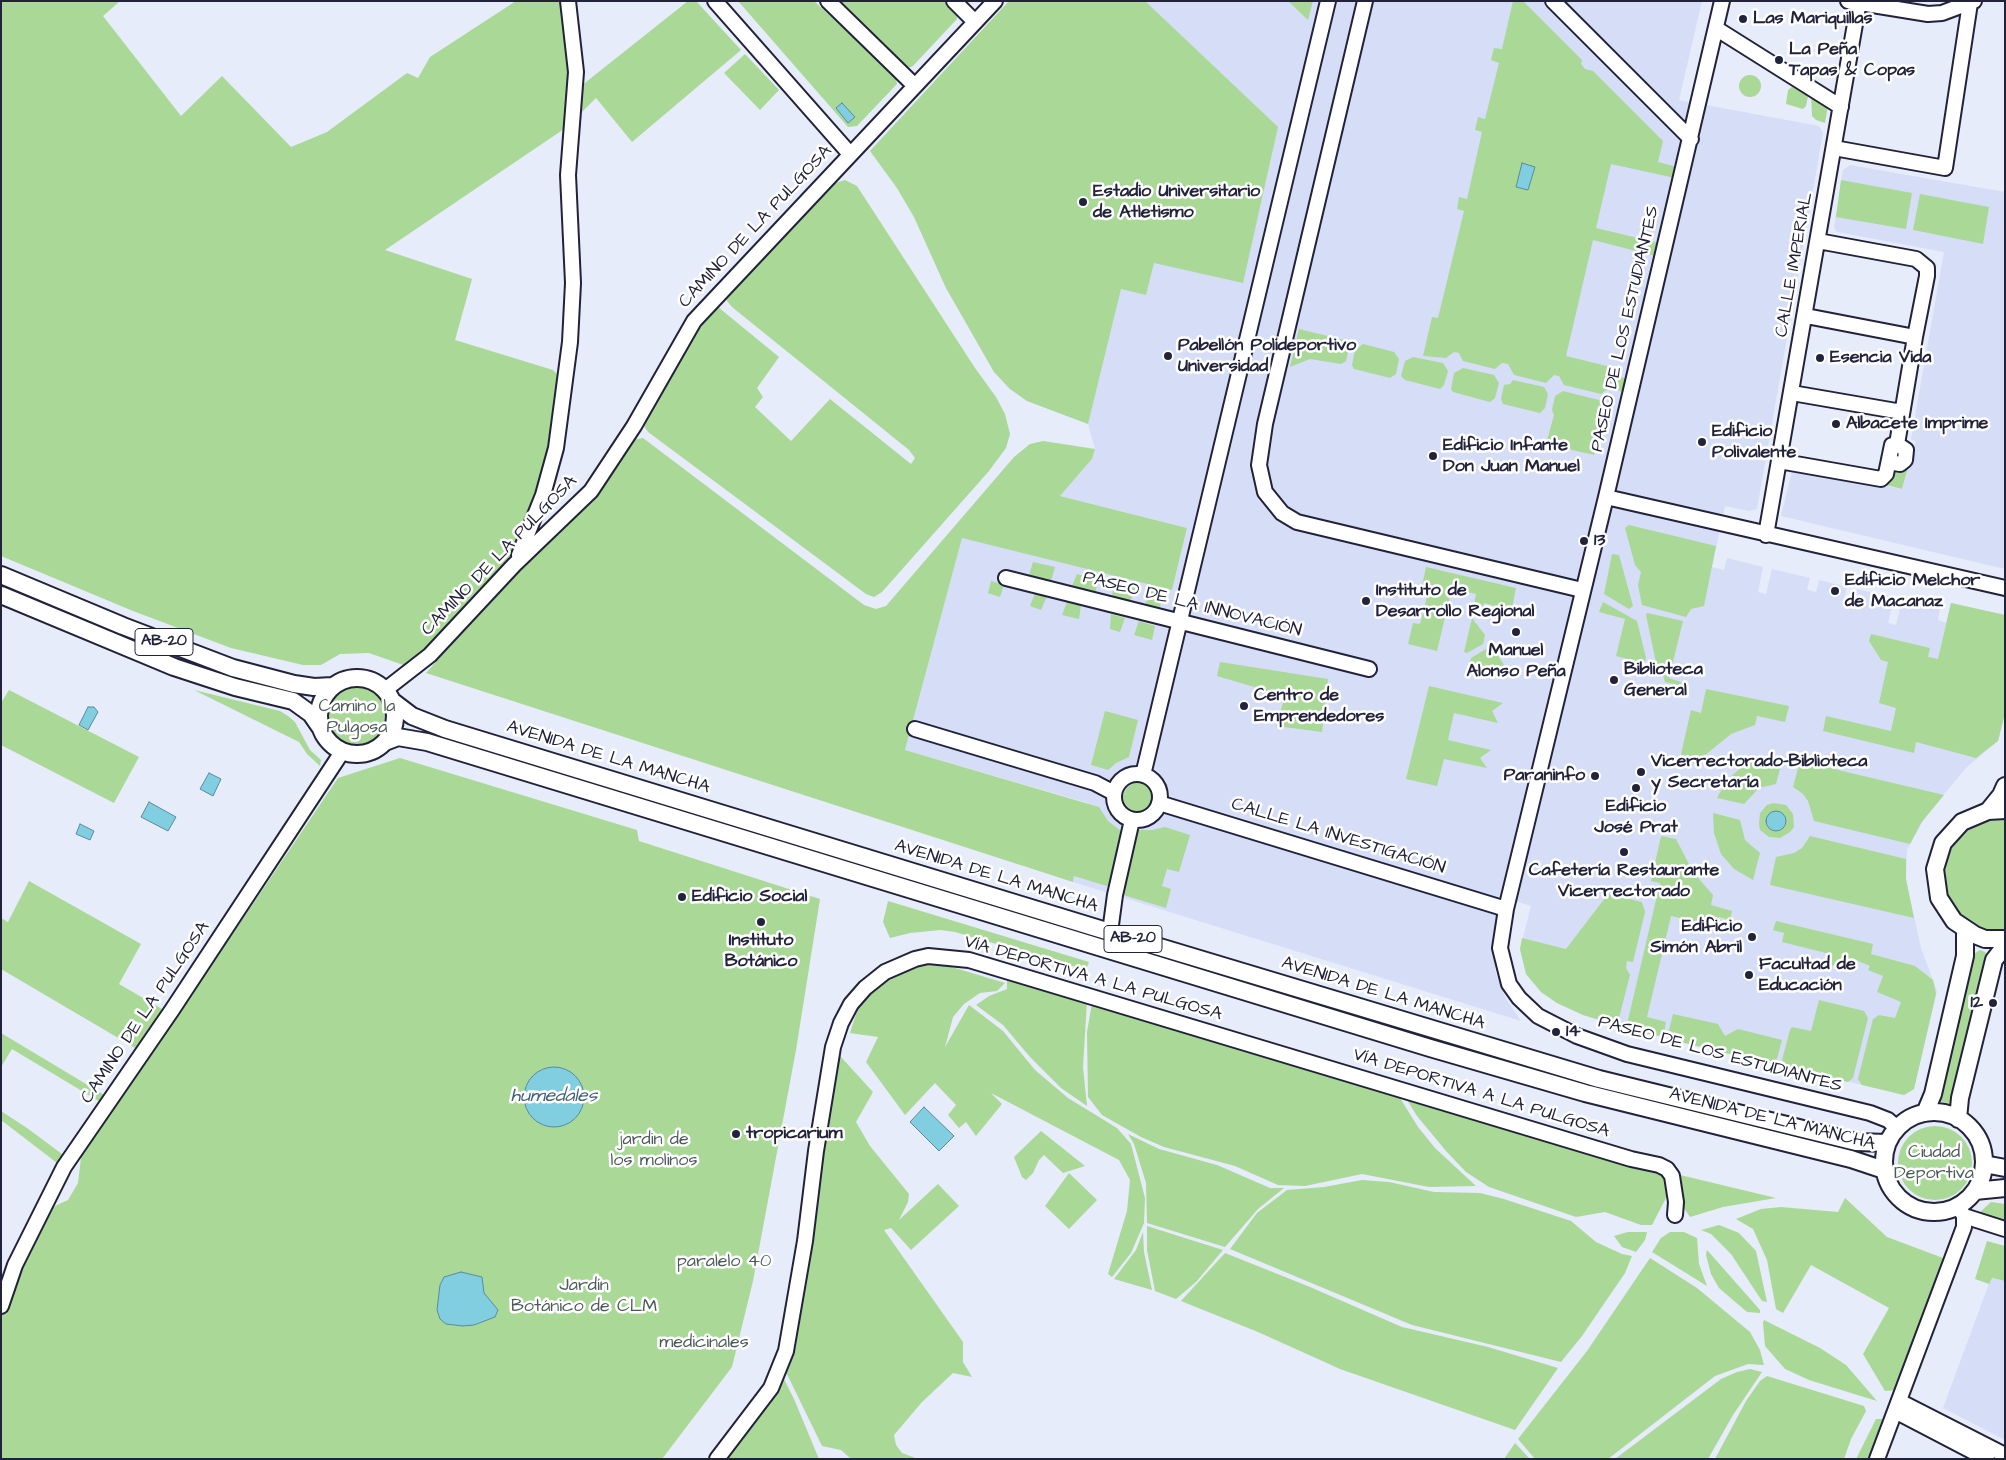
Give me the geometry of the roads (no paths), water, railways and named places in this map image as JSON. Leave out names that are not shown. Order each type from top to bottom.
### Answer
[{"type":"main road","name":"AB-20","points":[[1,575],[215,661],[314,688],[333,686],[343,680],[365,679],[388,695]]},
{"type":"main road","name":"AB-20","points":[[1,595],[174,667],[236,687],[284,698],[306,709],[320,727]]},
{"type":"main road","points":[[333,686],[321,703],[318,714],[320,727],[330,744],[342,752]]},
{"type":"main road","points":[[385,742],[392,732],[394,721],[394,710],[388,695]]},
{"type":"main road","name":"AVENIDA DE LA MANCHA","points":[[388,695],[412,716],[445,729],[1110,932],[1599,1078],[1856,1142],[1887,1143]]},
{"type":"main road","name":"AVENIDA DE LA MANCHA","points":[[385,742],[398,738],[427,742],[1585,1094],[1851,1159],[1884,1170]]},
{"type":"main road","name":"AB-20","points":[[342,752],[354,754],[367,753],[385,742]]},
{"type":"main road","points":[[1988,811],[2002,795],[2005,786]]},
{"type":"main road","points":[[2005,810],[1988,811],[1962,822],[1951,831],[1943,843],[1935,870],[1939,898],[1945,910],[1965,930],[1985,939],[2005,939]]},
{"type":"main road","points":[[1925,1113],[1933,1094],[1965,956],[1965,930]]},
{"type":"main road","points":[[1958,1119],[1960,1098],[1994,960],[2005,946]]},
{"type":"main road","points":[[1925,1113],[1942,1113],[1958,1119],[1969,1127],[1977,1138],[1982,1150],[1984,1164],[1981,1178],[1975,1191],[1961,1211],[1921,1211],[1903,1203],[1890,1188],[1884,1170],[1887,1143],[1897,1128],[1910,1118],[1925,1113]]},
{"type":"main road","points":[[1984,1164],[2005,1168]]},
{"type":"main road","points":[[1975,1191],[2005,1188]]},
{"type":"street","points":[[514,565],[528,537],[556,448],[570,342],[573,283],[568,175],[576,72],[568,1]]},
{"type":"street","points":[[715,1],[850,154]]},
{"type":"street","points":[[828,1],[914,85]]},
{"type":"street","points":[[954,1],[975,22]]},
{"type":"street","name":"CAMINO DE LA PULGOSA","points":[[388,695],[430,655],[514,565],[592,491],[634,426],[694,321],[995,1]]},
{"type":"street","points":[[1143,775],[1328,1]]},
{"type":"street","points":[[1365,1],[1265,424],[1259,465],[1264,492],[1282,513],[1297,522],[1582,590]]},
{"type":"street","points":[[1553,1],[1691,139]]},
{"type":"street","name":"PASEO DE LOS ESTUDIANTES","points":[[1722,1],[1606,498],[1582,590],[1506,909],[1500,948],[1504,971],[1509,984],[1519,998],[1538,1016],[1577,1036],[1627,1054],[1870,1113],[1888,1120],[1897,1128]]},
{"type":"street","points":[[1834,148],[1945,168],[1972,2],[1942,13],[1928,14],[1855,2]]},
{"type":"street","name":"CALLE IMPERIAL","points":[[1766,535],[1806,316],[1841,106],[1855,2]]},
{"type":"street","points":[[1717,28],[1841,106]]},
{"type":"street","points":[[1779,461],[1881,478],[1886,474],[1892,445],[1898,440],[1914,336],[1927,276],[1926,268],[1922,262],[1818,241]]},
{"type":"street","points":[[1806,316],[1914,336]]},
{"type":"street","points":[[1792,393],[1902,412]]},
{"type":"street","points":[[1606,498],[2005,588]]},
{"type":"street","name":"PASEO DE LA INNOVACIÓN","points":[[1006,578],[1369,669]]},
{"type":"street","points":[[915,729],[1094,782],[1114,793]]},
{"type":"street","name":"CAMINO DE LA PULGOSA","points":[[1,1306],[15,1265],[64,1167],[172,1010],[342,752]]},
{"type":"street","points":[[1143,775],[1155,783],[1158,790],[1159,804],[1156,810],[1146,819],[1132,820],[1120,813],[1114,800],[1114,793],[1116,787],[1125,778],[1143,775]]},
{"type":"street","name":"CALLE LA INVESTIGACIÓN","points":[[1159,804],[1506,909]]},
{"type":"street","points":[[1110,932],[1115,895],[1132,820]]},
{"type":"street","name":"VÍA DEPORTIVA A LA PULGOSA","points":[[717,1459],[771,1388],[786,1351],[805,1241],[819,1132],[834,1047],[841,1023],[851,1004],[864,988],[885,972],[914,958],[928,956],[969,960],[1631,1159],[1659,1165],[1667,1169],[1672,1176],[1675,1215]]},
{"type":"street","points":[[1961,1211],[2005,1229]]},
{"type":"street","points":[[1877,1459],[1964,1228],[1961,1211]]},
{"type":"street","points":[[1897,1406],[2005,1456]]},
{"type":"street","points":[[1897,1406],[1987,1459]]},
{"type":"water","points":[[842,103],[855,117],[848,123],[836,108]]},
{"type":"water","points":[[1522,163],[1535,167],[1528,190],[1516,187]]},
{"type":"water","points":[[88,707],[94,707],[98,712],[88,730],[79,725]]},
{"type":"water","points":[[209,773],[221,779],[213,796],[200,789]]},
{"type":"water","points":[[149,802],[176,817],[168,831],[141,817]]},
{"type":"water","points":[[1776,811],[1783,814],[1786,821],[1783,828],[1776,831],[1769,828],[1766,821],[1769,814]]},
{"type":"water","points":[[80,824],[94,831],[90,840],[76,834]]},
{"type":"water","name":"humedales","points":[[548,1067],[560,1067],[571,1072],[579,1080],[584,1091],[582,1109],[571,1122],[560,1127],[548,1127],[537,1122],[529,1114],[524,1103],[524,1091],[529,1080],[537,1072]]},
{"type":"water","points":[[924,1107],[954,1136],[939,1151],[910,1122]]},
{"type":"water","points":[[461,1272],[482,1277],[484,1293],[498,1310],[495,1317],[474,1325],[463,1326],[446,1324],[440,1319],[437,1310],[440,1285],[444,1277]]},
{"type":"place","name":"Las Mariquillas","points":[[1743,19]]},
{"type":"place","name":"La Peña Tapas & Copas","points":[[1779,60]]},
{"type":"place","name":"Estadio Universitario de Atletismo","points":[[1083,202]]},
{"type":"place","name":"Pabellón Polideportivo Universidad","points":[[1168,356]]},
{"type":"place","name":"Esencia Vida","points":[[1820,358]]},
{"type":"place","name":"Albacete Imprime","points":[[1836,424]]},
{"type":"place","name":"Edificio Polivalente","points":[[1702,442]]},
{"type":"place","name":"Edificio Infante Don Juan Manuel","points":[[1433,456]]},
{"type":"place","name":"13","points":[[1584,541]]},
{"type":"place","name":"Edificio Melchor de Macanaz","points":[[1835,591]]},
{"type":"place","name":"Instituto de Desarrollo Regional","points":[[1366,601]]},
{"type":"place","name":"Manuel Alonso Peña","points":[[1516,632]]},
{"type":"place","name":"Biblioteca General","points":[[1614,680]]},
{"type":"place","name":"Centro de Emprendedores","points":[[1244,706]]},
{"type":"place","name":"Vicerrectorado-Biblioteca y Secretaría","points":[[1641,772]]},
{"type":"place","name":"Paraninfo","points":[[1595,776]]},
{"type":"place","name":"Edificio José Prat","points":[[1636,788]]},
{"type":"place","name":"Cafetería Restaurante Vicerrectorado","points":[[1624,852]]},
{"type":"place","name":"Edificio Social","points":[[682,897]]},
{"type":"place","name":"Instituto Botánico","points":[[761,922]]},
{"type":"place","name":"Edificio Simón Abril","points":[[1752,937]]},
{"type":"place","name":"Facultad de Educación","points":[[1749,975]]},
{"type":"place","name":"12","points":[[1993,1003]]},
{"type":"place","name":"14","points":[[1556,1032]]},
{"type":"place","name":"tropicarium","points":[[736,1134]]},
{"type":"park label","name":"Camino la Pulgosa","points":[[357,718]]},
{"type":"park label","name":"jardin de los molinos","points":[[654,1150]]},
{"type":"park label","name":"Ciudad Deportiva","points":[[1934,1163]]},
{"type":"park label","name":"paralelo 40","points":[[724,1262]]},
{"type":"park label","name":"Jardín Botánico de CLM","points":[[584,1296]]},
{"type":"park label","name":"medicinales","points":[[704,1343]]}]
